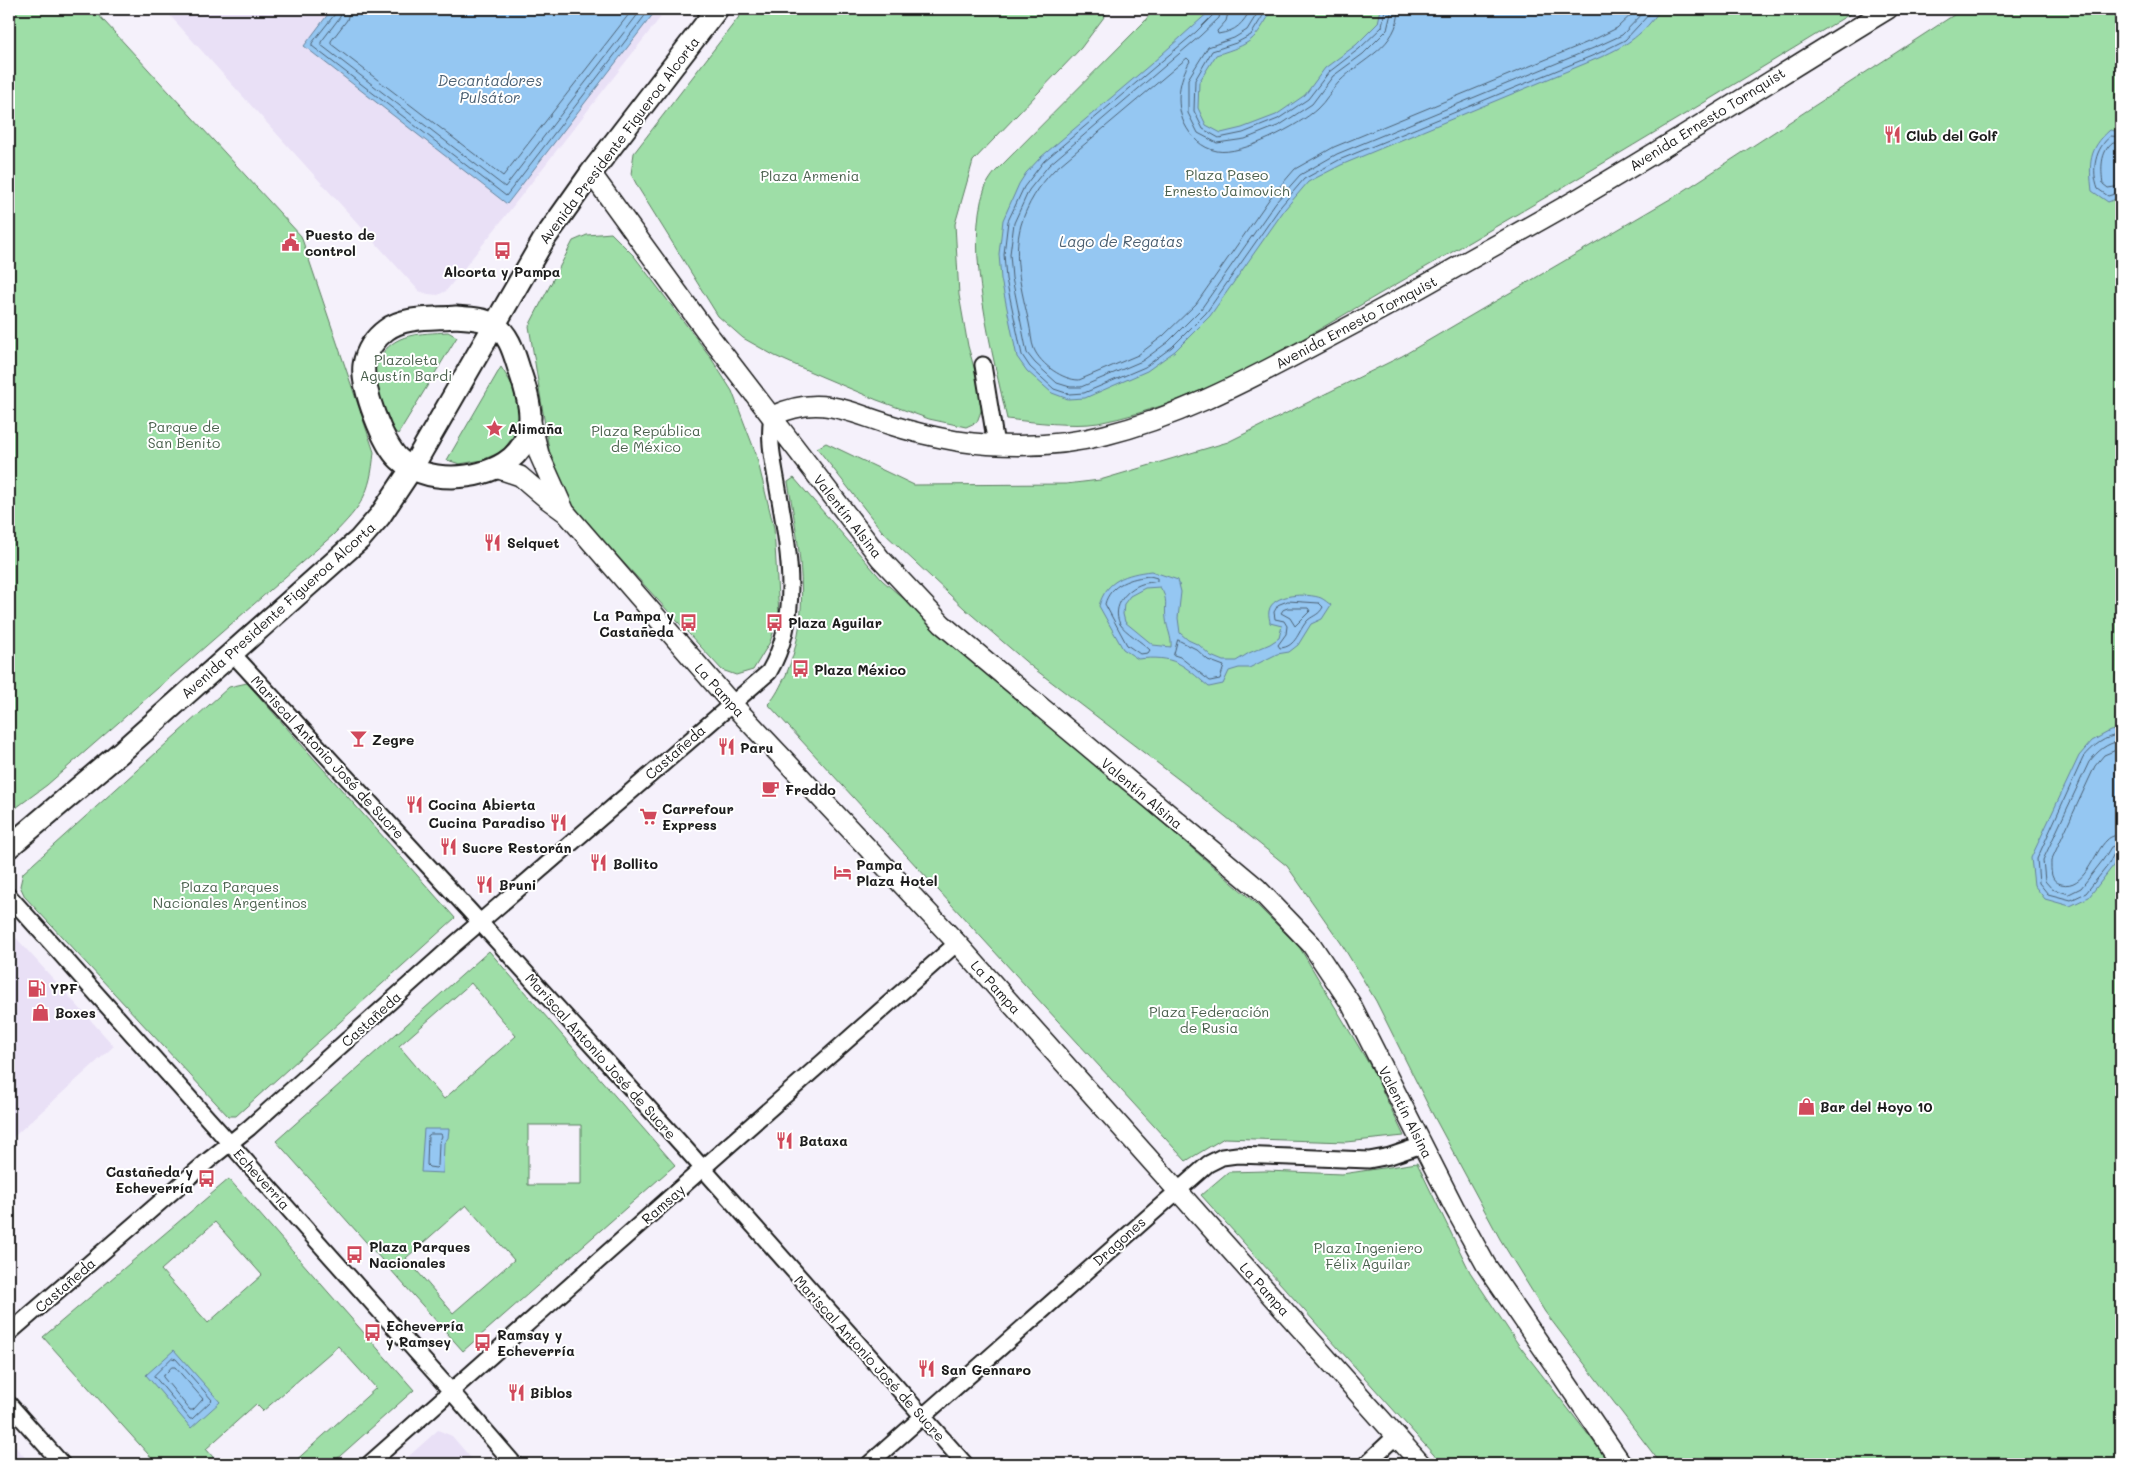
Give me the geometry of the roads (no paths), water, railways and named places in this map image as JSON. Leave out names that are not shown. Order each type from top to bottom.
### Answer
[{"type":"main road","name":"Avenida Presidente Figueroa Alcorta","points":[[9,847],[120,752],[360,539],[380,516],[412,468],[541,244],[591,173],[718,9]]},
{"type":"main road","points":[[469,318],[494,324],[504,333],[512,346],[525,390],[530,418],[526,436],[519,450],[509,461],[496,468],[481,474],[452,476],[426,474],[398,459],[380,430],[364,379],[364,365],[368,351],[376,339],[387,329],[400,323],[418,320],[469,318]]},
{"type":"street","name":"Avenida Ernesto Tornquist","points":[[772,416],[792,406],[817,405],[841,408],[908,430],[958,441],[1028,445],[1069,442],[1103,436],[1139,426],[1243,383],[1389,306],[1580,198],[1888,9]]},
{"type":"street","name":"Valentín Alsina","points":[[591,173],[693,314],[880,558],[942,624],[1256,888],[1311,944],[1351,1004],[1454,1207],[1486,1264],[1622,1464]]},
{"type":"street","points":[[983,365],[996,444]]},
{"type":"street","name":"Castañeda","points":[[9,1333],[230,1143],[480,922],[769,672],[778,657],[784,640],[789,615],[791,579],[786,536],[771,448],[770,429],[772,416]]},
{"type":"street","name":"La Pampa","points":[[530,418],[539,454],[566,513]]},
{"type":"street","name":"La Pampa","points":[[496,468],[520,476],[566,513],[732,704],[957,943],[1422,1464]]},
{"type":"street","name":"Mariscal Antonio José de Sucre","points":[[231,652],[480,922],[965,1464]]},
{"type":"street","name":"Echeverría","points":[[9,896],[514,1464]]},
{"type":"street","name":"Ramsay","points":[[369,1464],[957,943]]},
{"type":"street","name":"Dragones","points":[[869,1464],[1208,1164],[1222,1157],[1253,1155],[1369,1160],[1390,1156],[1422,1144]]},
{"type":"street","points":[[9,1404],[62,1464]]},
{"type":"street","points":[[1366,1464],[1396,1436]]},
{"type":"water","name":"Decantadores Pulsátor","points":[[332,9],[657,9],[507,204],[304,46]]},
{"type":"water","name":"Lago de Regatas","points":[[1212,9],[1273,9],[1251,40],[1216,55],[1199,82],[1198,108],[1206,125],[1221,133],[1242,128],[1276,115],[1305,95],[1325,68],[1356,45],[1378,23],[1381,9],[1661,9],[1641,32],[1627,43],[1601,57],[1341,165],[1308,182],[1285,209],[1210,316],[1175,351],[1147,371],[1085,398],[1068,399],[1052,393],[1027,371],[1017,357],[1001,279],[999,254],[1003,220],[1019,184],[1026,173],[1041,157],[1151,64]]},
{"type":"water","points":[[2110,130],[2121,132],[2121,197],[2108,202],[2092,191],[2090,173],[2092,158],[2097,144]]},
{"type":"water","points":[[1151,571],[1178,580],[1181,592],[1178,618],[1180,633],[1188,640],[1199,645],[1211,656],[1223,661],[1236,661],[1279,638],[1282,626],[1270,623],[1269,614],[1272,605],[1277,601],[1291,596],[1308,595],[1321,598],[1331,605],[1322,619],[1311,624],[1298,645],[1289,652],[1277,654],[1249,668],[1229,671],[1223,684],[1209,687],[1192,672],[1177,663],[1161,658],[1138,659],[1123,649],[1099,606],[1102,597],[1112,584],[1133,574]],"holes":[[[1160,587],[1163,592],[1171,640],[1171,647],[1153,645],[1125,622],[1123,614],[1124,604],[1130,596],[1145,588]]]},
{"type":"water","points":[[2121,729],[2121,850],[2113,866],[2089,897],[2070,906],[2045,899],[2034,885],[2031,858],[2079,756],[2092,741],[2110,731]]},
{"type":"water","points":[[424,1129],[449,1129],[448,1138],[444,1143],[443,1173],[421,1172]]},
{"type":"water","points":[[174,1350],[220,1402],[191,1428],[146,1375]]},
{"type":"place","name":"Club del Golf","points":[[1892,135]]},
{"type":"place","name":"Puesto de control","points":[[291,242]]},
{"type":"place","name":"Alcorta y Pampa","points":[[502,251]]},
{"type":"place","name":"Alimaña","points":[[494,428]]},
{"type":"place","name":"Selquet","points":[[493,542]]},
{"type":"place","name":"Plaza Aguilar","points":[[774,622]]},
{"type":"place","name":"La Pampa y Castañeda","points":[[688,623]]},
{"type":"place","name":"Plaza México","points":[[800,669]]},
{"type":"place","name":"Zegre","points":[[358,739]]},
{"type":"place","name":"Paru","points":[[726,747]]},
{"type":"place","name":"Freddo","points":[[771,789]]},
{"type":"place","name":"Cocina Abierta","points":[[414,804]]},
{"type":"place","name":"Carrefour Express","points":[[648,816]]},
{"type":"place","name":"Cucina Paradiso","points":[[559,822]]},
{"type":"place","name":"Sucre Restorán","points":[[448,847]]},
{"type":"place","name":"Bollito","points":[[599,863]]},
{"type":"place","name":"Pampa Plaza Hotel","points":[[842,872]]},
{"type":"place","name":"Bruni","points":[[485,884]]},
{"type":"place","name":"YPF","points":[[36,988]]},
{"type":"place","name":"Boxes","points":[[41,1012]]},
{"type":"place","name":"Bar del Hoyo 10","points":[[1806,1106]]},
{"type":"place","name":"Bataxa","points":[[785,1140]]},
{"type":"place","name":"Castañeda y Echeverría","points":[[207,1179]]},
{"type":"place","name":"Plaza Parques Nacionales","points":[[355,1254]]},
{"type":"place","name":"Echeverría y Ramsey","points":[[372,1333]]},
{"type":"place","name":"Ramsay y Echeverría","points":[[483,1342]]},
{"type":"place","name":"San Gennaro","points":[[927,1369]]},
{"type":"place","name":"Biblos","points":[[516,1392]]},
{"type":"park label","name":"Plaza Armenia","points":[[810,175]]},
{"type":"park label","name":"Plaza Paseo Ernesto Jaimovich","points":[[1227,182]]},
{"type":"park label","name":"Plazoleta Agustín Bardi","points":[[406,368]]},
{"type":"park label","name":"Parque de San Benito","points":[[184,434]]},
{"type":"park label","name":"Plaza República de México","points":[[646,438]]},
{"type":"park label","name":"Plaza Parques Nacionales Argentinos","points":[[230,894]]},
{"type":"park label","name":"Plaza Federación de Rusia","points":[[1209,1020]]},
{"type":"park label","name":"Plaza Ingeniero Félix Aguilar","points":[[1368,1256]]}]
